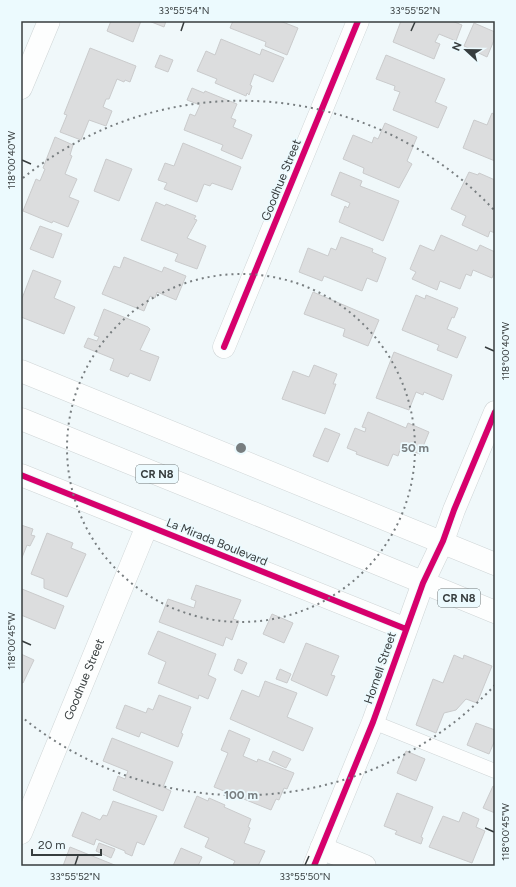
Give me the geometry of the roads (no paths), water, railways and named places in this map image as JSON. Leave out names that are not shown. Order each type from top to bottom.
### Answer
[{"type":"street","points":[[21,88],[49,21]]},
{"type":"street","name":"Goodhue Street","points":[[224,347],[358,21]]},
{"type":"street","points":[[21,370],[495,564]]},
{"type":"street","name":"Hornell Street","points":[[318,857],[374,722],[423,583],[442,542],[495,412]]},
{"type":"street","name":"CR N8","points":[[21,419],[495,612]]},
{"type":"street","name":"La Mirada Boulevard","points":[[21,475],[406,629]]},
{"type":"street","name":"Goodhue Street","points":[[21,833],[147,526]]},
{"type":"street","points":[[318,857],[364,866]]},
{"type":"lane","points":[[374,722],[495,771]]}]
